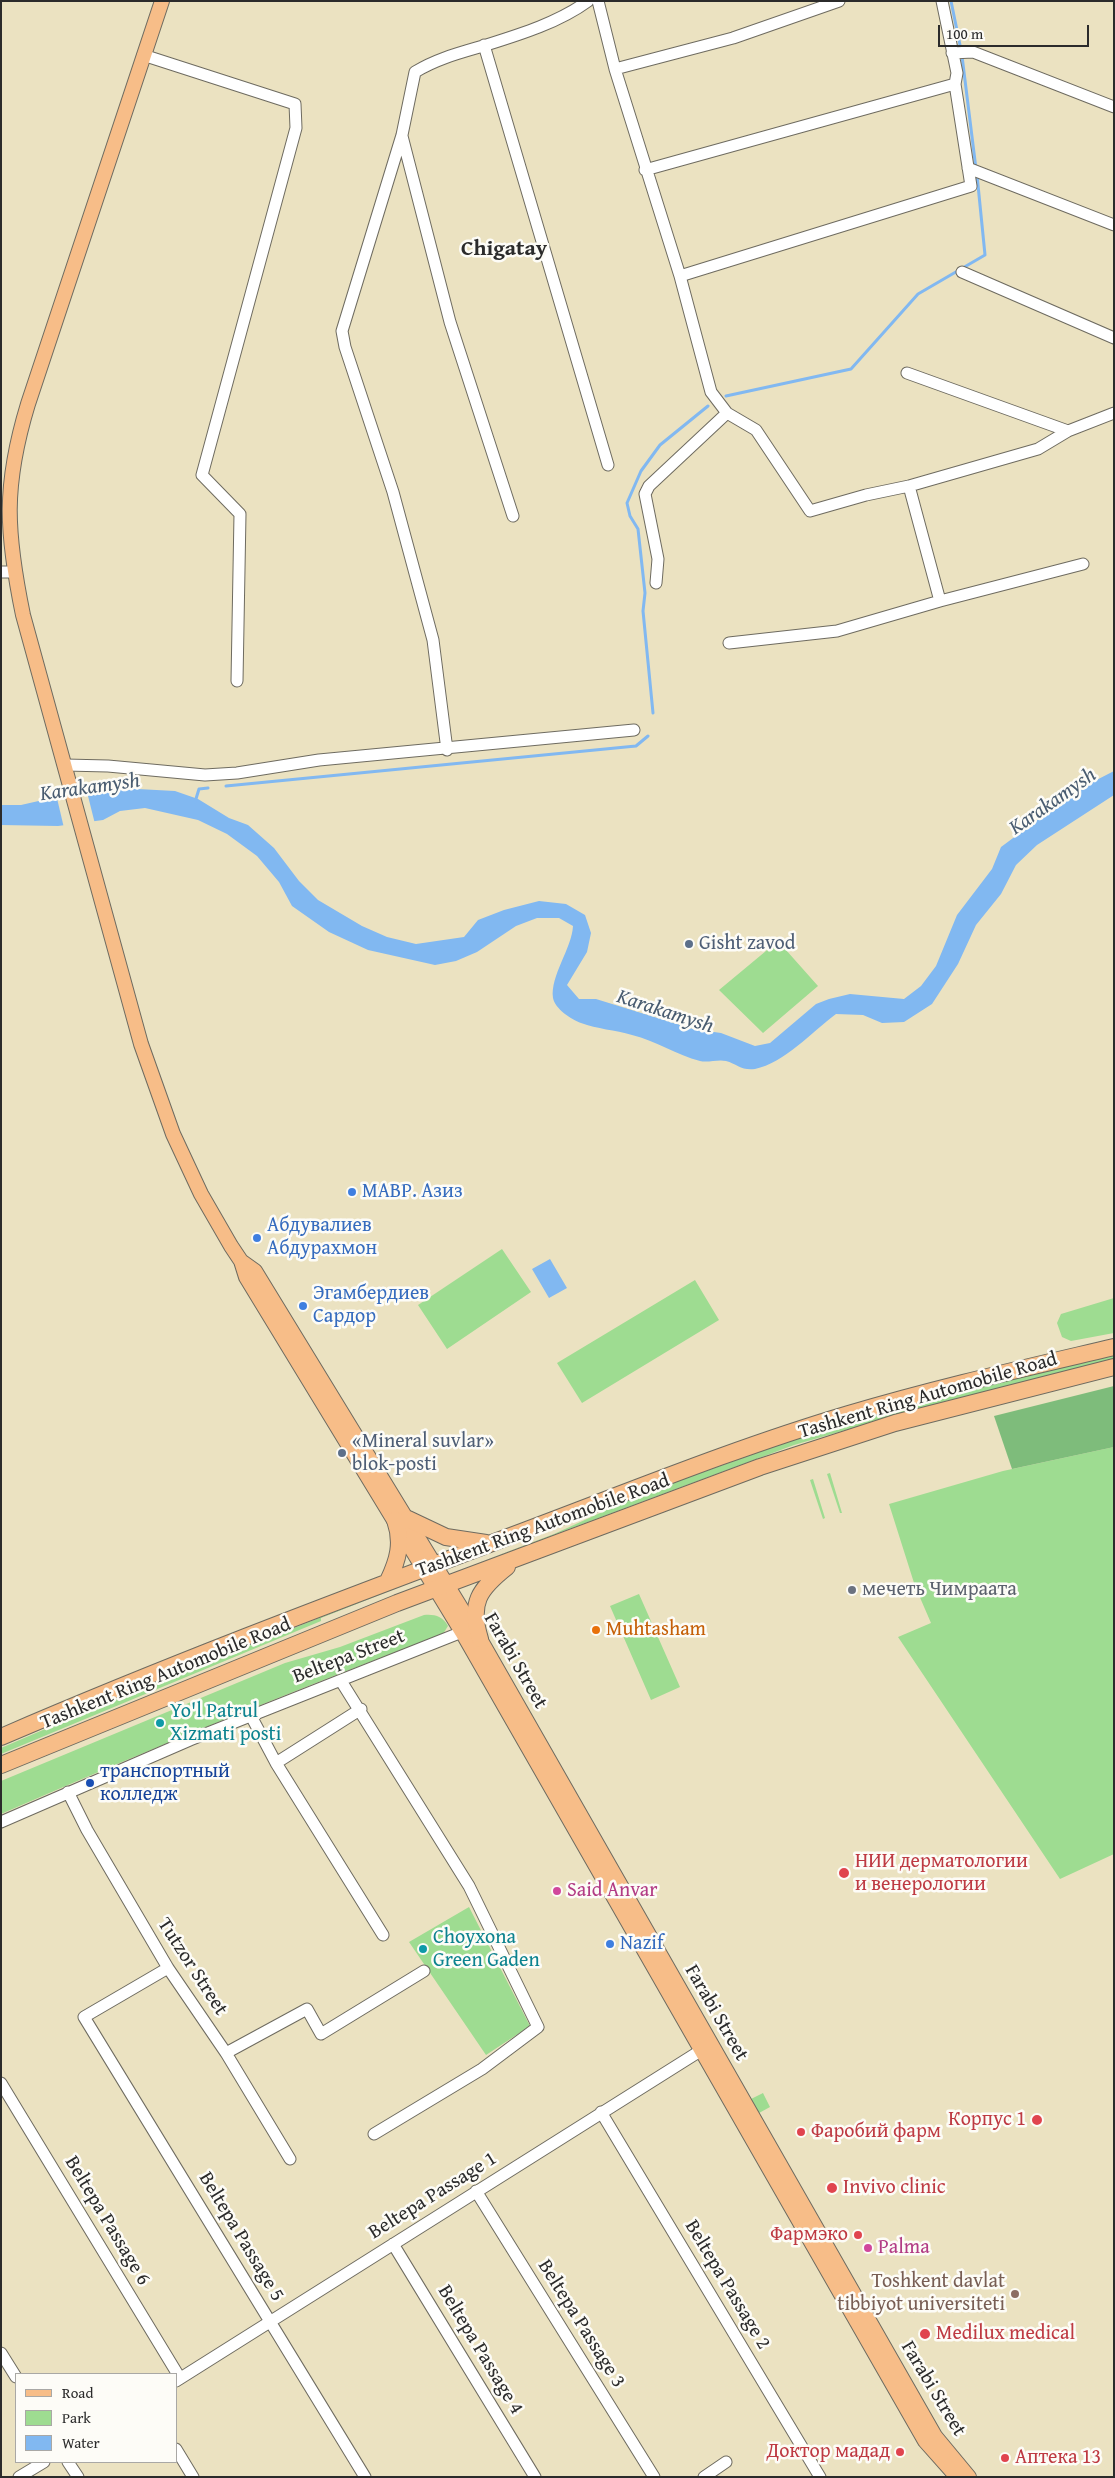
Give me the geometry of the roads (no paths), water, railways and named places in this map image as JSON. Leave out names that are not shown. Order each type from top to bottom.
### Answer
[{"type":"highway","name":"Tashkent Ring Automobile Road","points":[[1,1738],[109,1692],[388,1581],[706,1462],[808,1427],[928,1392],[1114,1347]]},
{"type":"highway","name":"Tashkent Ring Automobile Road","points":[[1,1765],[391,1605],[724,1480],[854,1436],[939,1411],[1114,1367]]},
{"type":"highway","points":[[388,1581],[400,1548],[401,1520],[446,1537],[491,1544]]},
{"type":"highway","points":[[480,1639],[474,1611],[478,1598],[491,1580],[517,1559]]},
{"type":"main road","name":"Farabi Street","points":[[162,1],[16,445],[8,504],[7,572],[65,766],[141,1044],[173,1134],[202,1194],[241,1260],[255,1272],[430,1566],[442,1587],[462,1632],[935,2436],[969,2477]]},
{"type":"main road","name":"Farabi Street","points":[[442,1587],[480,1639],[925,2441],[957,2477]]},
{"type":"street","points":[[446,750],[433,640],[393,492],[345,347],[342,331],[402,135],[415,72],[426,65],[536,28],[575,10],[588,1]]},
{"type":"street","points":[[598,1],[615,69],[645,170],[680,276],[711,392],[727,413],[756,430],[810,511],[909,486],[1038,449],[1068,431],[1113,411]]},
{"type":"street","points":[[615,69],[733,38],[839,1]]},
{"type":"street","points":[[680,276],[971,186],[955,84],[957,73],[955,52],[942,1]]},
{"type":"street","points":[[484,45],[608,465]]},
{"type":"street","points":[[955,52],[973,52],[1114,107]]},
{"type":"street","points":[[143,55],[295,104],[296,128],[202,475],[240,514],[237,681]]},
{"type":"street","points":[[645,170],[955,84]]},
{"type":"street","points":[[402,135],[450,322],[513,516]]},
{"type":"street","points":[[968,168],[1114,225]]},
{"type":"street","points":[[962,272],[1114,338]]},
{"type":"street","points":[[907,373],[1068,431]]},
{"type":"street","points":[[656,584],[658,558],[645,494],[649,486],[727,413]]},
{"type":"street","points":[[909,486],[940,601]]},
{"type":"street","points":[[729,643],[836,631],[940,601],[1083,564]]},
{"type":"street","points":[[65,766],[108,766],[205,775],[237,773],[319,760],[446,750],[634,730]]},
{"type":"street","name":"Beltepa Street","points":[[1,1822],[251,1716],[462,1632]]},
{"type":"street","points":[[341,1681],[361,1709],[469,1886],[538,2026],[482,2069],[374,2134]]},
{"type":"street","points":[[276,1763],[361,1709]]},
{"type":"street","points":[[251,1716],[276,1763],[383,1935]]},
{"type":"street","name":"Tutzor Street","points":[[68,1792],[87,1830],[168,1968],[226,2053],[290,2160]]},
{"type":"street","name":"Beltepa Passage 5","points":[[168,1968],[84,2017],[366,2477]]},
{"type":"street","points":[[226,2053],[307,2009],[321,2034],[424,1971]]},
{"type":"street","name":"Beltepa Passage 1","points":[[178,2379],[706,2047]]},
{"type":"street","name":"Beltepa Passage 6","points":[[1,2083],[174,2373]]},
{"type":"street","name":"Beltepa Passage 2","points":[[602,2112],[820,2477]]},
{"type":"street","name":"Beltepa Passage 3","points":[[476,2191],[654,2477]]},
{"type":"street","name":"Beltepa Passage 4","points":[[393,2244],[535,2477]]},
{"type":"street","points":[[1,2353],[15,2376]]},
{"type":"street","points":[[178,2452],[193,2477]]},
{"type":"street","points":[[704,2477],[726,2462]]},
{"type":"street","points":[[19,2477],[42,2463]]},
{"type":"street","points":[[69,2463],[78,2477]]},
{"type":"water","points":[[1114,771],[1114,795],[1037,845],[1016,865],[1001,894],[976,925],[958,964],[932,1004],[904,1022],[882,1023],[863,1015],[836,1014],[787,1054],[766,1066],[755,1069],[743,1068],[720,1060],[700,1061],[626,1033],[581,1023],[564,1013],[554,1002],[553,989],[572,935],[573,926],[559,918],[537,918],[516,926],[477,952],[456,961],[435,965],[368,950],[329,932],[292,906],[279,882],[257,856],[227,834],[198,820],[145,808],[120,811],[103,820],[58,826],[1,825],[1,805],[21,805],[100,787],[175,791],[198,799],[229,818],[248,825],[274,848],[299,881],[318,900],[362,926],[387,937],[416,944],[464,937],[478,920],[504,910],[539,901],[566,904],[585,915],[591,933],[587,952],[567,985],[579,999],[596,999],[693,1029],[721,1033],[755,1046],[770,1043],[816,1004],[829,999],[850,994],[904,999],[921,986],[936,966],[957,915],[992,869],[1001,847],[1079,789]]},
{"type":"water","points":[[550,1259],[567,1288],[549,1298],[532,1269]]},
{"type":"waterway","points":[[951,1],[961,50]]},
{"type":"waterway","points":[[962,56],[976,169]]},
{"type":"waterway","points":[[726,396],[851,369],[918,294],[985,255],[977,175]]},
{"type":"waterway","points":[[653,713],[643,611],[645,593],[638,529],[630,516],[627,503],[641,471],[660,445],[708,406]]},
{"type":"waterway","points":[[226,786],[636,746],[648,736]]},
{"type":"waterway","points":[[195,802],[199,789],[208,788]]},
{"type":"place","name":"Gisht zavod","points":[[689,944]]},
{"type":"place","name":"МАВР. Азиз","points":[[352,1192]]},
{"type":"place","name":"Абдувалиев Абдурахмон","points":[[257,1238]]},
{"type":"place","name":"Эгамбердиев Сардор","points":[[303,1306]]},
{"type":"place","name":"«Mineral suvlar» blok-posti","points":[[342,1453]]},
{"type":"place","name":"мечеть Чимраата","points":[[852,1590]]},
{"type":"place","name":"Muhtasham","points":[[596,1630]]},
{"type":"place","name":"Yo'l Patrul Xizmati posti","points":[[160,1723]]},
{"type":"place","name":"транспортный колледж","points":[[90,1783]]},
{"type":"place","name":"НИИ дерматологии и венерологии","points":[[844,1873]]},
{"type":"place","name":"Said Anvar","points":[[557,1891]]},
{"type":"place","name":"Nazif","points":[[610,1944]]},
{"type":"place","name":"Choyxona Green Gaden","points":[[423,1949]]},
{"type":"place","name":"Корпус 1","points":[[1037,2120]]},
{"type":"place","name":"Фаробий фарм","points":[[801,2132]]},
{"type":"place","name":"Invivo clinic","points":[[832,2188]]},
{"type":"place","name":"Фармэко","points":[[858,2235]]},
{"type":"place","name":"Palma","points":[[868,2248]]},
{"type":"place","name":"Toshkent davlat tibbiyot universiteti","points":[[1015,2294]]},
{"type":"place","name":"Medilux medical","points":[[925,2334]]},
{"type":"place","name":"Доктор мадад","points":[[900,2452]]},
{"type":"place","name":"Аптека 13","points":[[1005,2458]]},
{"type":"district","name":"Chigatay","points":[[504,249]]},
{"type":"water label","name":"Karakamysh","points":[[90,788]]},
{"type":"water label","name":"Karakamysh","points":[[1053,802]]},
{"type":"water label","name":"Karakamysh","points":[[665,1012]]}]
